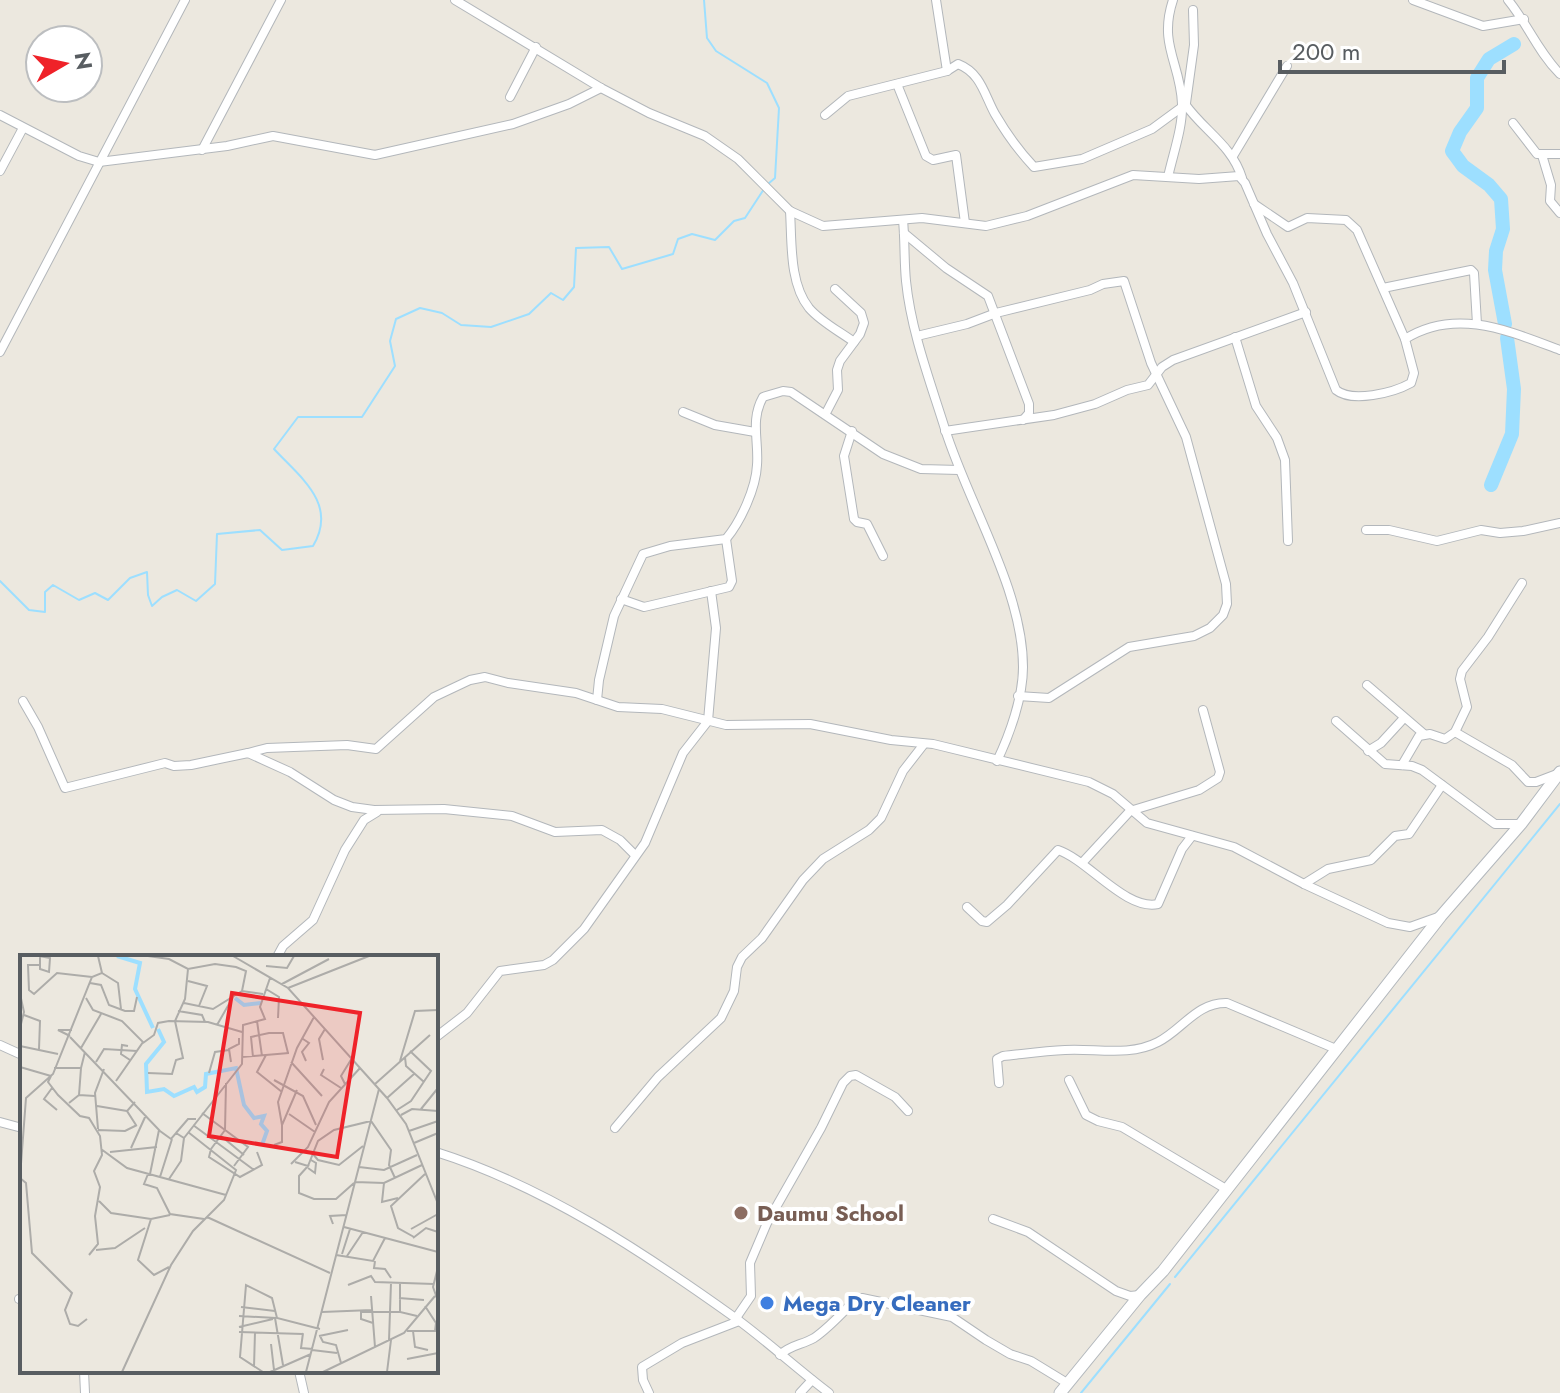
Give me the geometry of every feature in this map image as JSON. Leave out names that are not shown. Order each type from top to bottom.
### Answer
[{"type":"main road","points":[[1064,1388],[1163,1271],[1441,916],[1521,824],[1559,773]]},
{"type":"street","points":[[0,352],[185,0]]},
{"type":"street","points":[[202,150],[281,0]]},
{"type":"street","points":[[455,0],[601,88],[649,113],[705,136],[738,159],[790,211],[823,226],[922,218],[986,226],[1005,223],[1133,175],[1242,178]]},
{"type":"street","points":[[936,0],[947,71]]},
{"type":"street","points":[[1173,0],[1169,11],[1168,48],[1183,106],[1219,138],[1233,156],[1253,203],[1306,312],[1336,390],[1350,396],[1388,391],[1411,383],[1414,373],[1405,339],[1357,230],[1351,223],[1346,220],[1307,218],[1288,227],[1253,203]]},
{"type":"street","points":[[1413,0],[1483,26],[1524,19]]},
{"type":"street","points":[[1508,0],[1524,19],[1547,61],[1560,74]]},
{"type":"street","points":[[1168,177],[1194,45],[1193,10]]},
{"type":"street","points":[[510,97],[536,47]]},
{"type":"street","points":[[825,115],[848,96],[947,71],[958,64],[979,78],[995,113],[1022,155],[1034,167],[1082,159],[1152,129],[1183,106]]},
{"type":"street","points":[[1233,156],[1287,66]]},
{"type":"street","points":[[897,84],[929,160],[956,155],[965,223]]},
{"type":"street","points":[[0,115],[79,156],[99,162],[138,155],[202,150],[273,136],[375,155],[513,124],[569,104],[601,88]]},
{"type":"street","points":[[1513,123],[1531,149],[1542,155],[1560,154]]},
{"type":"street","points":[[0,171],[23,128]]},
{"type":"street","points":[[1542,155],[1551,185],[1550,201],[1560,213]]},
{"type":"street","points":[[790,211],[793,260],[806,304],[815,315],[854,342]]},
{"type":"street","points":[[903,220],[907,283],[917,336],[945,431],[1014,610],[1023,668],[1007,741],[997,761]]},
{"type":"street","points":[[904,233],[946,268],[988,296],[1029,404],[1029,413],[1023,420]]},
{"type":"street","points":[[1383,288],[1471,270],[1474,273],[1477,324]]},
{"type":"street","points":[[917,336],[1103,284],[1124,281],[1151,363],[1186,437],[1195,464],[1226,584],[1227,604],[1223,615],[1210,628],[1194,636],[1129,647],[1049,698],[1018,696]]},
{"type":"street","points":[[826,413],[838,390],[840,361],[860,334],[863,318],[835,289]]},
{"type":"street","points":[[945,431],[1023,420],[1095,404],[1148,385],[1162,367],[1173,360],[1306,312]]},
{"type":"street","points":[[1405,339],[1457,321],[1531,337],[1560,350]]},
{"type":"street","points":[[1235,337],[1256,406],[1277,438],[1285,460],[1288,541]]},
{"type":"street","points":[[1151,363],[1162,367]]},
{"type":"street","points":[[621,599],[644,607],[731,585],[726,539],[755,481],[755,432],[763,397],[791,392],[883,454],[921,469],[959,470]]},
{"type":"street","points":[[683,412],[715,425],[755,432]]},
{"type":"street","points":[[852,431],[844,456],[854,519],[867,524],[883,556]]},
{"type":"street","points":[[1366,530],[1389,530],[1437,541],[1481,530],[1500,533],[1523,531],[1560,523]]},
{"type":"street","points":[[597,700],[614,616],[643,554],[670,546],[726,539]]},
{"type":"street","points":[[1367,685],[1424,734],[1445,739],[1455,732],[1467,707],[1460,679],[1462,671],[1522,583]]},
{"type":"street","points":[[438,1035],[467,1013],[500,971],[544,965],[553,960],[584,929],[650,834],[683,753],[708,721],[716,628],[711,591]]},
{"type":"street","points":[[23,701],[65,788],[165,763],[191,765],[267,748],[337,745],[378,749],[434,697],[477,678],[491,677],[508,683],[576,693],[618,707],[662,709],[726,725],[810,724],[959,750],[1101,786],[1130,811],[1156,827],[1234,847],[1388,923],[1410,927],[1441,916]]},
{"type":"street","points":[[1082,863],[1130,811],[1199,790],[1218,778],[1220,772],[1203,710]]},
{"type":"street","points":[[1368,751],[1381,743],[1404,718]]},
{"type":"street","points":[[1336,721],[1385,764],[1422,770],[1495,824],[1521,824]]},
{"type":"street","points":[[1455,732],[1512,765],[1528,782],[1559,773]]},
{"type":"street","points":[[1402,765],[1419,736],[1424,734]]},
{"type":"street","points":[[1007,741],[1010,762]]},
{"type":"street","points":[[615,1128],[658,1077],[721,1018],[734,991],[737,967],[742,957],[762,938],[803,880],[823,859],[869,830],[881,818],[903,771],[924,744]]},
{"type":"street","points":[[248,753],[290,772],[334,800],[352,807],[444,809],[512,816],[555,832],[602,830],[620,840],[635,855]]},
{"type":"street","points":[[1304,884],[1328,869],[1371,860],[1395,836],[1409,834],[1442,785]]},
{"type":"street","points":[[278,955],[283,946],[313,920],[327,887],[364,820],[381,810]]},
{"type":"street","points":[[967,907],[987,922],[1058,850],[1134,900],[1158,904],[1182,849],[1192,836]]},
{"type":"street","points":[[999,1083],[997,1059],[1003,1056],[1067,1050],[1108,1052],[1147,1046],[1161,1040],[1190,1016],[1220,1002],[1336,1049]]},
{"type":"street","points":[[0,1045],[20,1054]]},
{"type":"street","points":[[649,1393],[643,1380],[642,1367],[682,1343],[737,1319],[751,1296],[750,1263],[767,1223],[843,1083],[856,1075],[895,1097],[908,1111]]},
{"type":"street","points":[[1069,1080],[1086,1115],[1122,1127],[1226,1189]]},
{"type":"street","points":[[438,1153],[459,1159],[572,1211],[737,1319],[829,1393]]},
{"type":"street","points":[[993,1219],[1028,1232],[1116,1291],[1130,1296],[1140,1295]]},
{"type":"street","points":[[780,1355],[790,1347],[811,1340],[829,1327],[857,1298],[862,1298],[952,1317],[1010,1354],[1031,1361],[1064,1388]]},
{"type":"street","points":[[84,1373],[85,1393]]},
{"type":"street","points":[[299,1373],[304,1393]]},
{"type":"street","points":[[800,1393],[812,1380]]},
{"type":"waterway","points":[[704,0],[707,38],[716,51],[767,83],[779,108],[775,178],[768,184]]},
{"type":"waterway","points":[[1505,324],[1495,270],[1496,251],[1503,229],[1501,199],[1489,185],[1463,166],[1452,151],[1460,132],[1477,108],[1477,78],[1489,59],[1514,44]]},
{"type":"waterway","points":[[0,581],[29,610],[45,612],[45,592],[53,585],[79,600],[95,593],[108,600],[130,578],[147,572],[152,606],[177,590],[196,601],[215,584],[217,534],[260,530],[282,550],[313,546],[320,531],[319,504],[305,481],[274,449],[298,417],[362,417],[395,366],[390,341],[396,319],[420,308],[442,313],[461,325],[491,327],[529,314],[551,293],[563,300],[574,287],[576,248],[609,247],[622,269],[673,254],[678,239],[692,234],[715,240],[734,221],[745,218],[764,189]]},
{"type":"waterway","points":[[1491,485],[1512,434],[1514,389],[1507,338]]},
{"type":"waterway","points":[[1175,1277],[1560,804]]},
{"type":"waterway","points":[[1081,1393],[1170,1284]]},
{"type":"place","name":"Daumu School","points":[[741,1213]]},
{"type":"place","name":"Mega Dry Cleaner","points":[[767,1303]]}]
